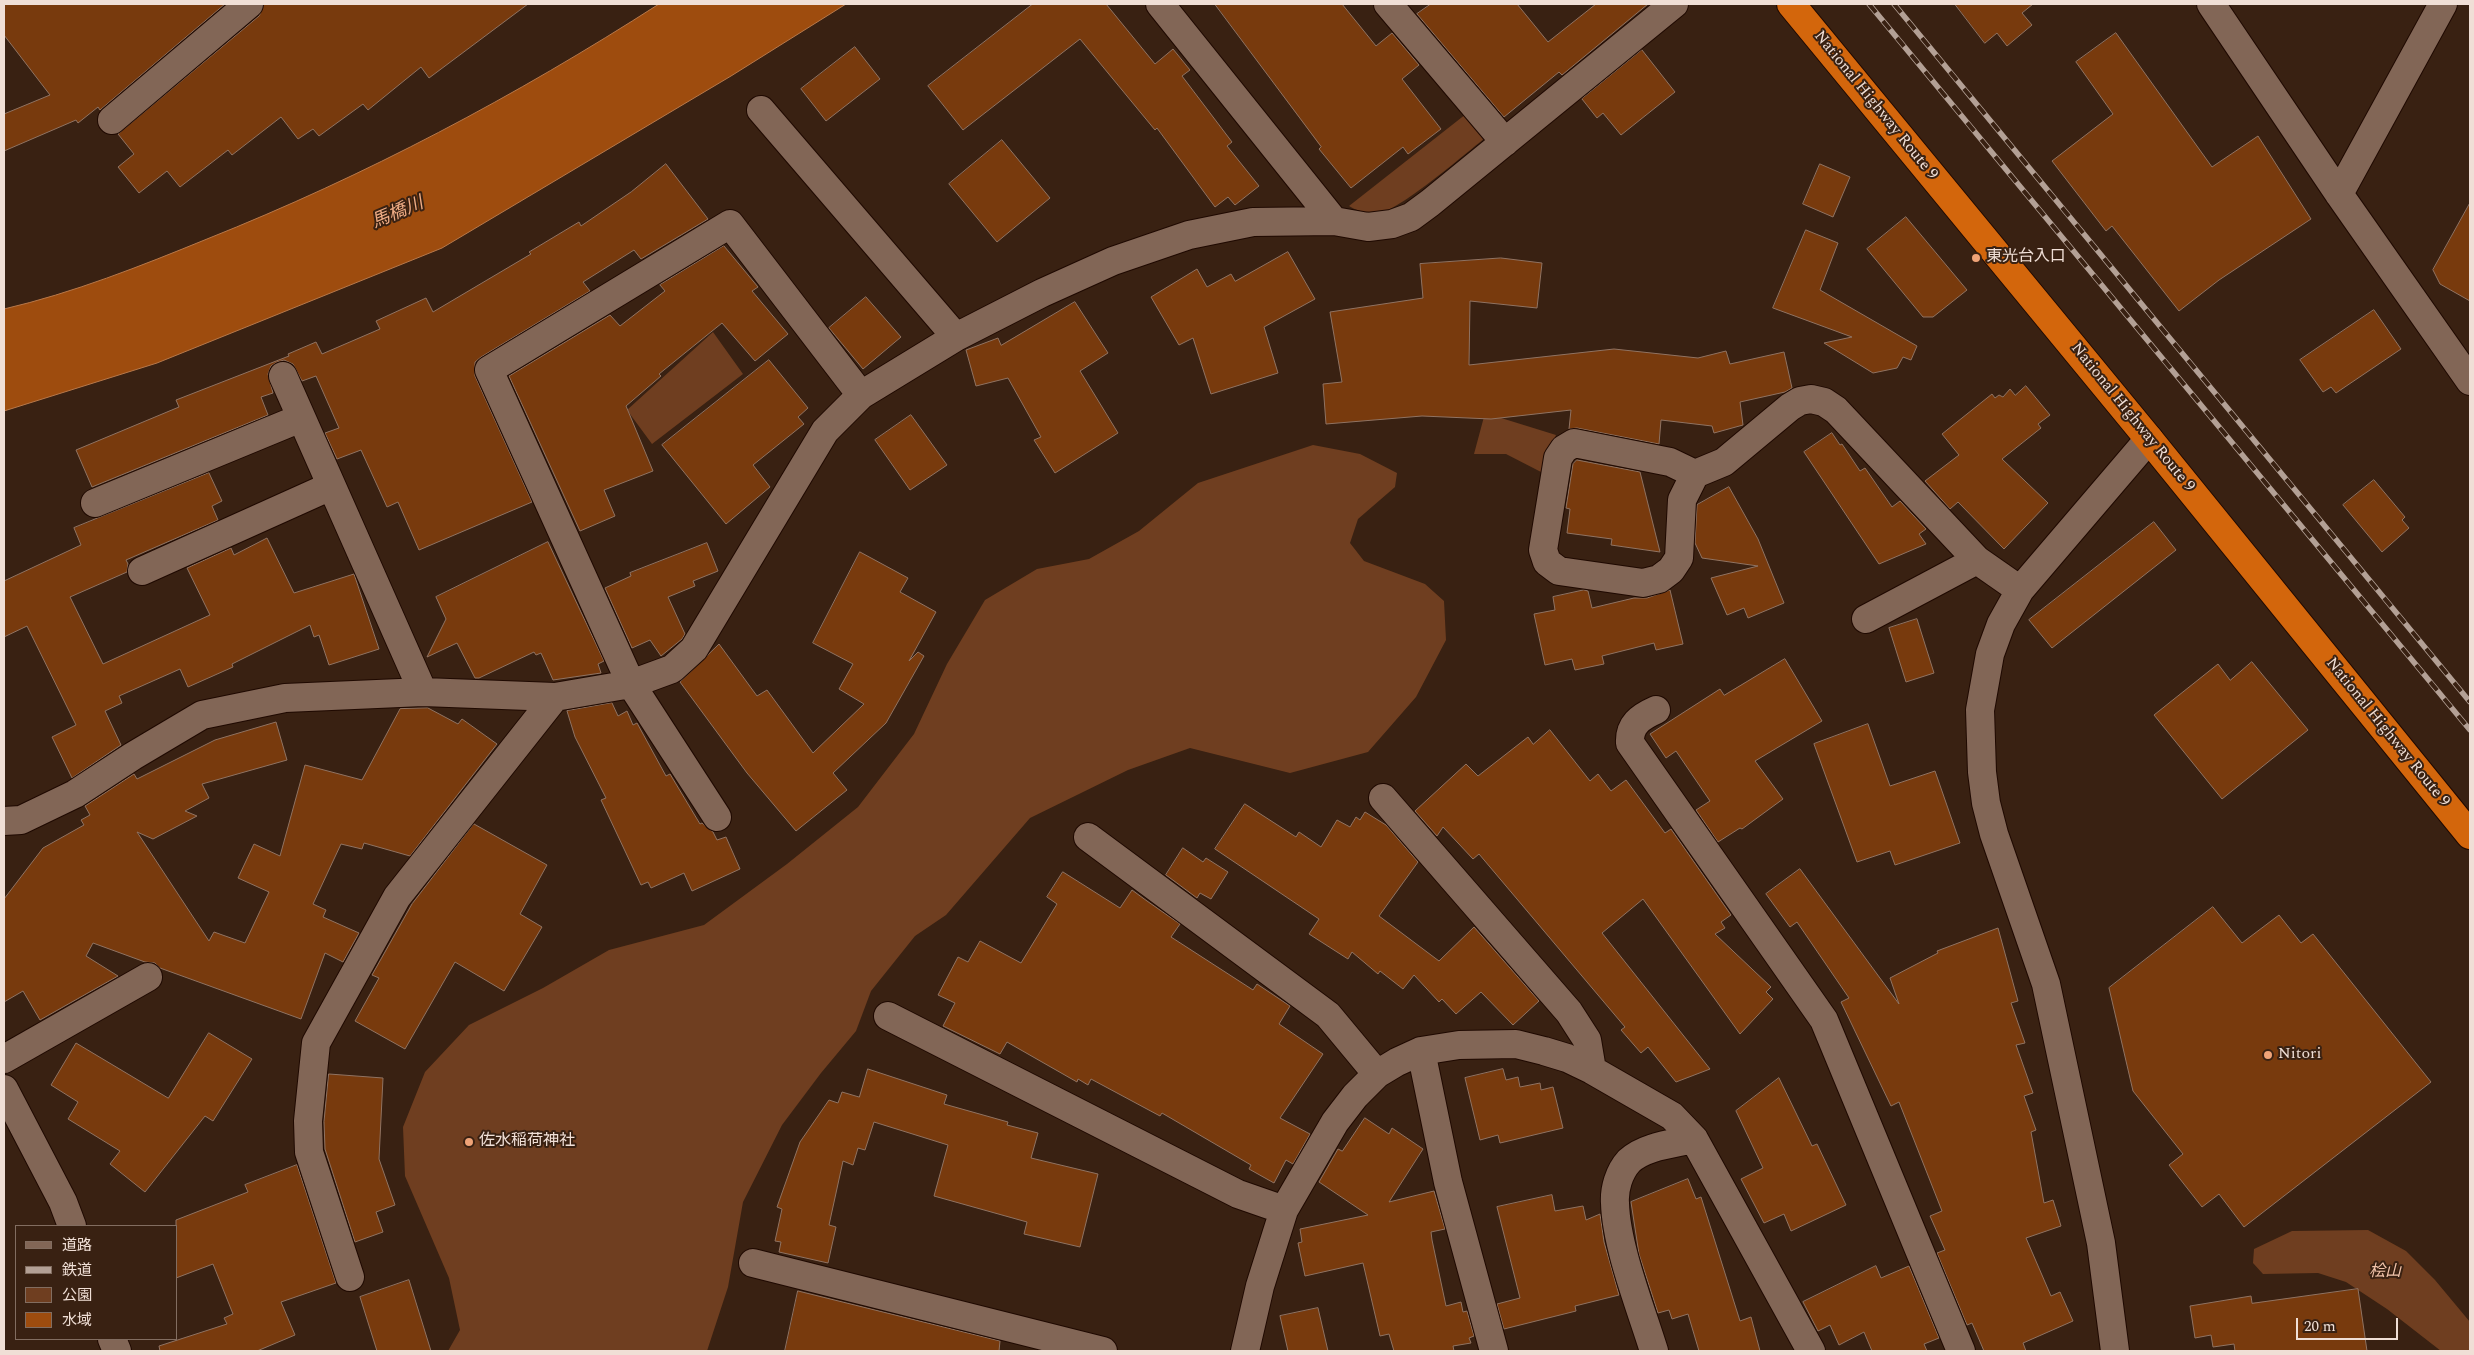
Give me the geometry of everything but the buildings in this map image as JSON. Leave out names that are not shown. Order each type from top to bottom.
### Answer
[{"type":"highway","name":"National Highway Route 9","points":[[1791,4],[2149,439],[2470,835]]},
{"type":"street","points":[[112,120],[249,4]]},
{"type":"street","points":[[1160,4],[1334,221]]},
{"type":"street","points":[[1388,4],[1504,142]]},
{"type":"street","points":[[4,821],[21,820],[76,794],[133,756],[202,715],[285,698],[423,692],[555,697],[631,684],[672,669],[694,649],[825,431],[861,395],[956,338],[1042,293],[1113,261],[1189,235],[1254,222],[1334,221],[1368,227],[1392,224],[1410,217],[1430,203],[1674,4]]},
{"type":"street","points":[[2211,4],[2339,194],[2470,381]]},
{"type":"street","points":[[2339,194],[2443,4]]},
{"type":"street","points":[[761,110],[956,338]]},
{"type":"street","points":[[717,817],[631,684],[489,370],[730,224],[861,395]]},
{"type":"street","points":[[283,376],[423,692]]},
{"type":"street","points":[[1695,474],[1670,462],[1574,443],[1564,449],[1558,458],[1543,550],[1547,562],[1559,571],[1643,583],[1659,579],[1671,570],[1679,558],[1682,500],[1686,488],[1695,474],[1724,462],[1790,407],[1811,399],[1824,402],[1836,410],[1977,560],[2020,590]]},
{"type":"street","points":[[95,503],[301,418]]},
{"type":"street","points":[[2115,1351],[2101,1243],[2046,984],[1994,834],[1986,803],[1982,772],[1980,710],[1983,684],[1990,654],[2001,624],[2020,590],[2149,439]]},
{"type":"street","points":[[142,570],[331,486]]},
{"type":"street","points":[[1866,619],[1977,560]]},
{"type":"street","points":[[350,1277],[310,1152],[308,1121],[316,1043],[397,896],[555,697]]},
{"type":"street","points":[[1656,710],[1635,723],[1630,734],[1630,743],[1824,1020],[1961,1351]]},
{"type":"street","points":[[1383,798],[1569,1012],[1587,1040],[1592,1070]]},
{"type":"street","points":[[1088,837],[1328,1015],[1377,1074]]},
{"type":"street","points":[[4,1059],[148,977]]},
{"type":"street","points":[[888,1016],[1238,1194],[1284,1210]]},
{"type":"street","points":[[1244,1351],[1260,1286],[1284,1210],[1334,1122],[1355,1096],[1377,1074],[1421,1051],[1459,1045],[1516,1044],[1568,1058],[1672,1116],[1694,1140],[1811,1351]]},
{"type":"street","points":[[1421,1051],[1448,1182],[1494,1351]]},
{"type":"street","points":[[4,1089],[63,1202],[72,1225]]},
{"type":"street","points":[[1654,1351],[1622,1244],[1614,1203],[1618,1177],[1630,1161],[1653,1148],[1694,1140]]},
{"type":"street","points":[[753,1263],[1103,1351]]},
{"type":"green space","points":[[1466,114],[1485,138],[1434,180],[1404,201],[1382,212],[1365,212],[1349,206]]},
{"type":"green space","points":[[713,332],[743,374],[652,444],[627,410]]},
{"type":"green space","points":[[1485,413],[1556,435],[1541,472],[1506,454],[1474,454]]},
{"type":"green space","points":[[1313,445],[1360,454],[1397,473],[1395,487],[1358,519],[1350,543],[1364,561],[1425,584],[1444,601],[1446,640],[1416,697],[1368,752],[1290,773],[1190,748],[1128,770],[1030,818],[946,915],[915,936],[871,991],[856,1031],[821,1073],[782,1125],[743,1202],[728,1287],[707,1351],[448,1351],[460,1330],[449,1278],[405,1176],[403,1127],[425,1072],[469,1025],[543,988],[609,950],[704,925],[787,864],[858,807],[914,734],[947,664],[985,600],[1037,569],[1089,559],[1139,531],[1198,483]]},
{"type":"green space","name":"桧山","points":[[2368,1230],[2406,1251],[2435,1280],[2470,1322],[2470,1351],[2441,1351],[2387,1309],[2346,1282],[2318,1273],[2263,1274],[2253,1263],[2254,1249],[2292,1231]]},
{"type":"water","name":"馬橋川","points":[[659,4],[846,4],[731,76],[442,248],[157,363],[4,411],[4,309],[56,295],[132,269],[266,215],[324,189],[495,102],[550,71]]},
{"type":"railway","points":[[1869,4],[2470,730]]},
{"type":"railway","points":[[1894,4],[2470,702]]},
{"type":"place","name":"東光台入口","points":[[1976,258]]},
{"type":"place","name":"Nitori","points":[[2268,1055]]},
{"type":"place","name":"佐水稲荷神社","points":[[469,1142]]}]
